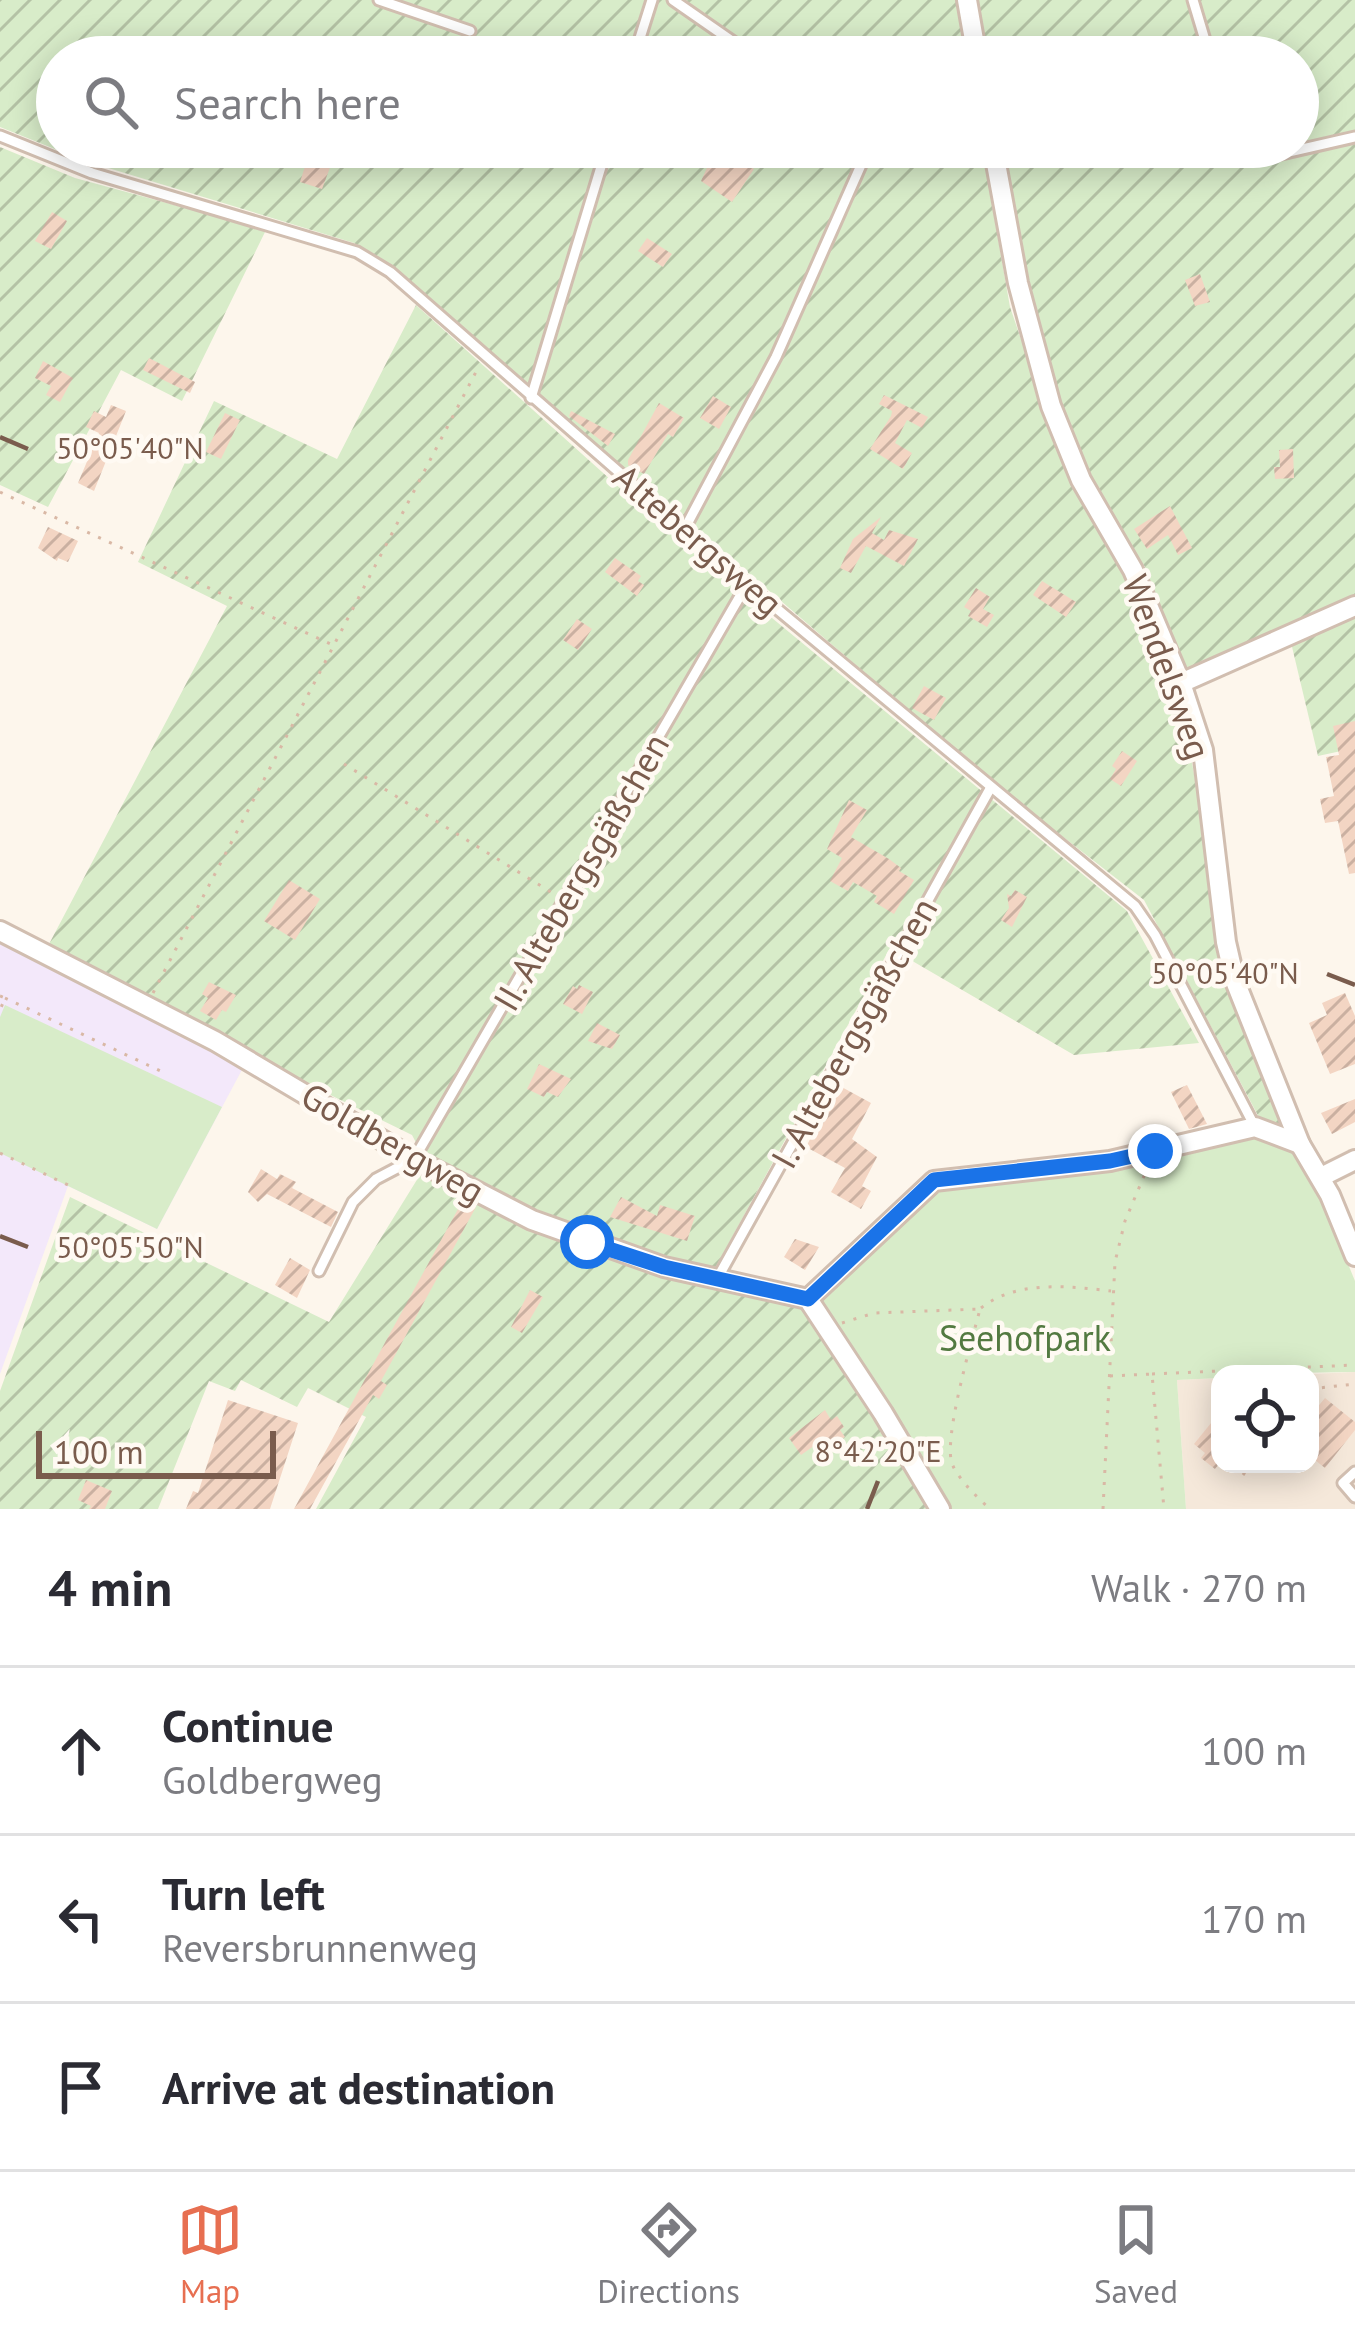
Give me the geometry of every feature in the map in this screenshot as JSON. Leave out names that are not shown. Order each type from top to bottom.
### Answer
[{"type":"street","points":[[968,0],[974,36]]},
{"type":"street","name":"Wendelsweg","points":[[997,168],[1018,283],[1069,455],[1133,569],[1181,683],[1203,750],[1235,981],[1300,1144],[1322,1177],[1355,1256]]},
{"type":"street","points":[[1181,683],[1355,606]]},
{"type":"street","name":"Goldbergweg","points":[[0,931],[302,1090],[481,1196],[623,1255],[808,1299]]},
{"type":"street","points":[[940,1509],[808,1299],[934,1180],[1110,1161],[1255,1127],[1300,1144]]},
{"type":"street","points":[[1322,1177],[1355,1160]]},
{"type":"lane","points":[[379,0],[470,31]]},
{"type":"lane","points":[[641,36],[652,0]]},
{"type":"lane","points":[[673,0],[725,36]]},
{"type":"lane","points":[[1192,0],[1203,36]]},
{"type":"lane","name":"Altebergsweg","points":[[0,136],[36,150]]},
{"type":"lane","points":[[1319,145],[1355,137]]},
{"type":"lane","name":"Altebergsweg","points":[[80,168],[357,252],[390,272],[747,584],[1136,906],[1255,1127]]},
{"type":"lane","points":[[531,398],[601,168]]},
{"type":"lane","points":[[685,528],[776,357],[860,168]]},
{"type":"lane","name":"II. Altebergsgäßchen","points":[[414,1159],[747,584]]},
{"type":"lane","name":"I. Altebergsgäßchen","points":[[717,1279],[991,788]]},
{"type":"lane","points":[[319,1271],[363,1191],[414,1159]]},
{"type":"lane","points":[[1355,1472],[1343,1484],[1355,1497]]},
{"type":"path","points":[[146,1005],[484,357]]},
{"type":"path","points":[[0,492],[336,647]]},
{"type":"path","points":[[344,764],[566,901]]},
{"type":"path","points":[[0,1010],[3,997],[167,1074]]},
{"type":"path","points":[[0,1153],[68,1185]]},
{"type":"path","points":[[1103,1509],[1113,1291],[1125,1221],[1139,1189]]},
{"type":"path","points":[[826,1327],[874,1313],[980,1309],[994,1298],[1038,1287],[1113,1291]]},
{"type":"path","points":[[980,1309],[949,1454],[953,1467],[990,1509]]},
{"type":"path","points":[[1108,1376],[1355,1365]]},
{"type":"path","points":[[1152,1374],[1164,1509]]},
{"type":"path","points":[[1319,1388],[1355,1384]]},
{"type":"shaded area","points":[[0,936],[244,1066],[157,1229],[68,1186],[0,1374]]},
{"type":"shaded area","points":[[1355,1372],[1355,1509],[1186,1509],[1177,1380],[1211,1378],[1211,1473],[1319,1473],[1319,1374]]},
{"type":"green space","points":[[0,0],[956,0],[962,36],[36,36],[36,141],[0,127]]},
{"type":"green space","points":[[978,0],[1355,0],[1355,748],[1318,756],[1288,630],[1186,674],[1145,567],[1087,480],[1069,433],[1025,277],[1005,168],[1319,168],[1319,36],[983,36]]},
{"type":"green space","points":[[0,147],[36,162],[36,168],[51,168],[266,230],[182,401],[121,370],[48,507],[0,485]]},
{"type":"green space","points":[[108,168],[986,168],[1010,307],[1070,482],[1114,553],[1170,682],[1190,752],[1205,834],[1216,942],[1227,984],[1283,1126],[1263,1125],[1144,900],[990,780],[684,518],[609,464],[391,267],[354,243]]},
{"type":"green space","points":[[416,305],[680,542],[1127,911],[1199,1043],[1074,1055],[890,948],[713,1272],[585,1232],[424,1158],[412,1135],[263,1062],[48,946],[227,606],[138,562],[214,401],[337,459]]},
{"type":"green space","points":[[5,1005],[222,1107],[157,1229],[0,1153],[0,1017]]},
{"type":"green space","name":"Seehofpark","points":[[1253,1137],[1264,1137],[1292,1151],[1316,1186],[1355,1281],[1355,1372],[1319,1373],[1319,1365],[1211,1365],[1211,1378],[1177,1380],[1186,1509],[945,1509],[817,1306],[943,1186],[1114,1168]]},
{"type":"green space","points":[[423,1170],[529,1221],[808,1306],[934,1509],[316,1509],[366,1417],[308,1388],[297,1407],[241,1380],[235,1391],[209,1381],[158,1509],[0,1509],[0,1391],[70,1197],[329,1322]]},
{"type":"building","points":[[304,168],[330,168],[322,189],[300,182]]},
{"type":"building","points":[[707,168],[754,169],[732,202],[701,181]]},
{"type":"building","points":[[52,212],[67,221],[51,249],[35,241]]},
{"type":"building","points":[[647,238],[672,254],[663,267],[638,251]]},
{"type":"building","points":[[1200,274],[1210,302],[1195,306],[1185,280]]},
{"type":"building","points":[[149,358],[195,382],[190,393],[143,370]]},
{"type":"building","points":[[43,361],[73,378],[60,402],[46,395],[51,386],[35,378]]},
{"type":"building","points":[[884,395],[928,417],[922,428],[907,420],[895,443],[912,453],[903,469],[870,449],[891,416],[892,411],[879,404]]},
{"type":"building","points":[[713,396],[731,407],[719,429],[700,418]]},
{"type":"building","points":[[659,403],[684,418],[673,437],[668,434],[644,474],[628,465],[628,460]]},
{"type":"building","points":[[111,405],[126,411],[94,491],[78,483],[99,433],[86,427],[94,411],[106,417]]},
{"type":"building","points":[[571,411],[615,434],[608,446],[569,416]]},
{"type":"building","points":[[225,413],[240,420],[221,459],[206,452]]},
{"type":"building","points":[[1293,449],[1294,478],[1275,479],[1279,450]]},
{"type":"building","points":[[1170,506],[1192,548],[1178,555],[1168,535],[1147,549],[1134,529]]},
{"type":"building","points":[[881,517],[872,533],[884,540],[889,530],[918,539],[904,566],[866,546],[851,573],[840,568],[853,539]]},
{"type":"building","points":[[48,527],[78,541],[68,562],[57,561],[38,548]]},
{"type":"building","points":[[615,558],[641,576],[638,581],[644,585],[637,596],[605,572]]},
{"type":"building","points":[[1042,581],[1076,602],[1066,617],[1033,595]]},
{"type":"building","points":[[976,588],[990,597],[983,609],[994,615],[987,627],[968,616],[971,611],[964,607]]},
{"type":"building","points":[[577,619],[592,629],[578,650],[563,640]]},
{"type":"building","points":[[924,686],[946,698],[934,720],[912,708]]},
{"type":"building","points":[[1355,721],[1355,873],[1349,874],[1338,821],[1325,823],[1320,799],[1334,796],[1326,757],[1339,755],[1333,726]]},
{"type":"building","points":[[1122,751],[1137,761],[1121,786],[1110,779]]},
{"type":"building","points":[[849,800],[867,810],[851,837],[914,880],[894,914],[874,902],[877,896],[853,882],[848,891],[830,881],[842,858],[827,849]]},
{"type":"building","points":[[289,880],[320,899],[295,940],[264,921]]},
{"type":"building","points":[[1015,890],[1027,897],[1012,927],[1001,920],[1009,908],[1007,894]]},
{"type":"building","points":[[209,982],[236,995],[216,1020],[200,1011],[208,998],[202,994]]},
{"type":"building","points":[[579,985],[593,992],[582,1014],[563,1004],[573,986],[577,989]]},
{"type":"building","points":[[1345,993],[1355,1016],[1355,1064],[1330,1074],[1309,1023],[1327,1015],[1322,1003]]},
{"type":"building","points":[[597,1023],[620,1035],[612,1049],[588,1041]]},
{"type":"building","points":[[539,1064],[571,1079],[558,1097],[527,1089]]},
{"type":"building","points":[[838,1085],[871,1103],[852,1139],[877,1157],[862,1186],[871,1191],[861,1209],[831,1192],[845,1168],[806,1147]]},
{"type":"building","points":[[1187,1085],[1207,1124],[1189,1129],[1171,1092]]},
{"type":"building","points":[[1355,1099],[1355,1122],[1332,1134],[1321,1113]]},
{"type":"building","points":[[261,1169],[277,1179],[280,1174],[296,1182],[292,1188],[338,1212],[331,1227],[267,1194],[258,1202],[248,1192]]},
{"type":"building","points":[[621,1197],[657,1216],[660,1205],[695,1216],[687,1241],[610,1217]]},
{"type":"building","points":[[463,1200],[476,1207],[381,1381],[387,1385],[379,1399],[373,1395],[310,1509],[294,1509]]},
{"type":"building","points":[[795,1239],[819,1247],[805,1270],[784,1257]]},
{"type":"building","points":[[290,1258],[310,1270],[297,1298],[275,1285]]},
{"type":"building","points":[[530,1290],[543,1297],[522,1333],[511,1327]]},
{"type":"building","points":[[1325,1398],[1355,1422],[1355,1430],[1325,1468],[1319,1463],[1319,1405]]},
{"type":"building","points":[[228,1400],[298,1423],[270,1509],[186,1509],[193,1491],[198,1493]]},
{"type":"building","points":[[825,1410],[831,1420],[837,1416],[845,1437],[831,1446],[825,1438],[801,1455],[789,1438]]},
{"type":"building","points":[[1211,1423],[1211,1466],[1201,1458],[1205,1453],[1194,1444]]},
{"type":"building","points":[[86,1480],[112,1491],[105,1509],[89,1509],[78,1500]]},
{"type":"route","points":[[587,1242],[664,1267],[808,1299],[934,1180],[1110,1161],[1155,1151]]}]
